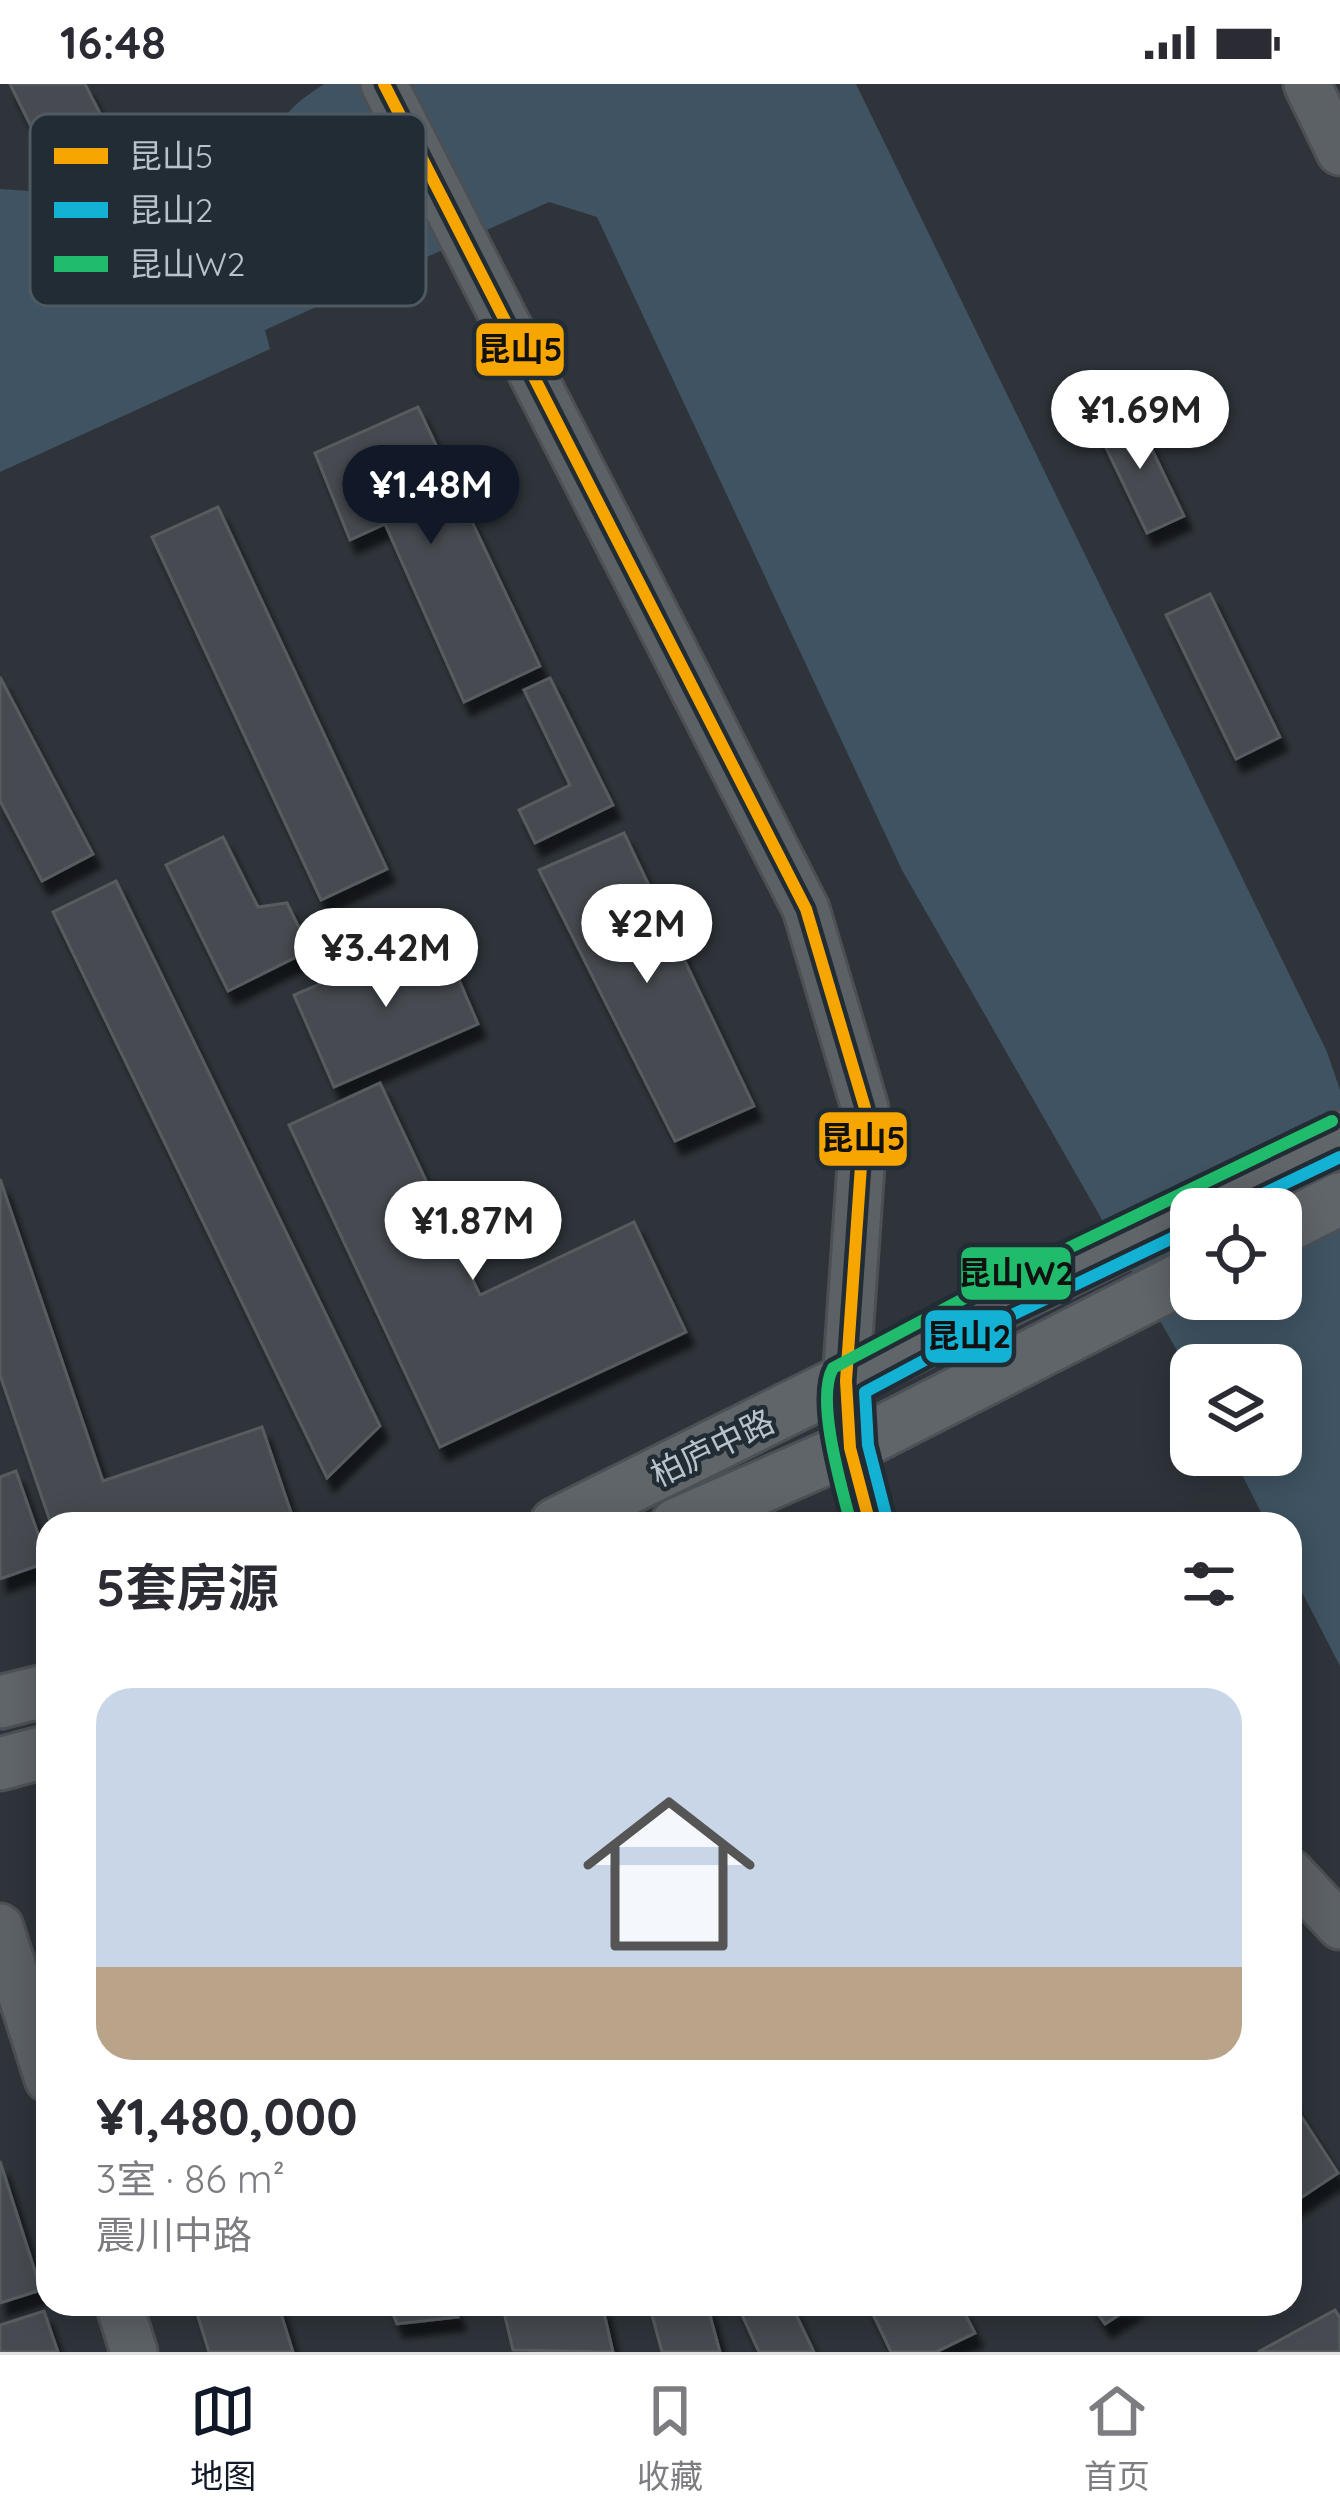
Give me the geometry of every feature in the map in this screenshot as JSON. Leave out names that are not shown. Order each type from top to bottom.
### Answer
[{"type":"main road","name":"柏庐中路","points":[[1234,1188],[1340,1137]]},
{"type":"main road","points":[[1302,1218],[1340,1199]]},
{"type":"main road","name":"柏庐中路","points":[[580,1512],[1170,1219]]},
{"type":"main road","name":"柏庐中路","points":[[704,1512],[850,1448],[1170,1284]]},
{"type":"main road","points":[[0,1702],[36,1693]]},
{"type":"main road","points":[[0,1764],[36,1754]]},
{"type":"street","points":[[384,84],[399,114]]},
{"type":"street","points":[[1307,84],[1340,152]]},
{"type":"street","points":[[426,167],[806,909],[865,1108],[846,1381],[850,1448],[867,1512]]},
{"type":"street","points":[[1302,1885],[1340,1926]]},
{"type":"street","points":[[0,1927],[36,2041]]},
{"type":"street","points":[[123,2316],[134,2352]]},
{"type":"water","points":[[324,84],[856,84],[1327,1052],[1340,1090],[1340,1666],[1302,1592],[1302,1512],[1261,1512],[1243,1476],[1302,1476],[1302,1344],[1173,1344],[902,870],[597,217],[549,202],[426,257],[426,114],[288,114]]},
{"type":"water","points":[[0,189],[30,191],[30,306],[318,306],[265,330],[270,349],[0,472]]},
{"type":"building","points":[[10,84],[85,84],[100,114],[30,114],[30,124]]},
{"type":"building","points":[[418,407],[540,666],[464,702],[385,524],[350,540],[315,453]]},
{"type":"building","points":[[1133,410],[1184,516],[1147,533],[1096,427]]},
{"type":"building","points":[[218,507],[387,869],[321,900],[152,537]]},
{"type":"building","points":[[1210,594],[1280,737],[1236,759],[1166,615]]},
{"type":"building","points":[[0,677],[93,854],[42,881],[0,801]]},
{"type":"building","points":[[550,678],[613,805],[535,843],[519,810],[570,785],[524,690]]},
{"type":"building","points":[[624,833],[754,1106],[675,1141],[539,870]]},
{"type":"building","points":[[223,837],[258,907],[287,903],[310,950],[228,991],[166,865]]},
{"type":"building","points":[[116,881],[380,1426],[327,1478],[53,912]]},
{"type":"building","points":[[439,933],[478,1024],[334,1087],[294,995]]},
{"type":"building","points":[[380,1083],[480,1295],[634,1222],[686,1332],[440,1447],[289,1125]]},
{"type":"building","points":[[0,1179],[103,1481],[262,1427],[291,1512],[47,1512],[0,1375]]},
{"type":"building","points":[[16,1471],[36,1528],[36,1566],[0,1579],[0,1477]]},
{"type":"building","points":[[1302,2118],[1338,2173],[1302,2197]]},
{"type":"building","points":[[0,2161],[36,2274],[36,2292],[0,2303]]},
{"type":"building","points":[[1335,2310],[1340,2318],[1340,2352],[1258,2352]]},
{"type":"building","points":[[36,2314],[46,2316],[58,2352],[0,2352],[0,2325]]},
{"type":"building","points":[[198,2316],[282,2316],[293,2352],[209,2352]]},
{"type":"building","points":[[394,2316],[458,2317],[397,2324]]},
{"type":"building","points":[[505,2316],[605,2316],[613,2352],[513,2350]]},
{"type":"building","points":[[652,2316],[710,2316],[720,2352],[662,2352]]},
{"type":"building","points":[[742,2316],[797,2316],[814,2352],[759,2352]]},
{"type":"building","points":[[874,2316],[966,2316],[975,2333],[936,2352],[891,2352]]},
{"type":"transit line","name":"昆山5","points":[[384,84],[399,114]]},
{"type":"transit line","name":"昆山5","points":[[426,166],[806,909],[865,1108],[846,1381],[850,1448],[867,1512]]},
{"type":"transit line","name":"昆山W2","points":[[1193,1188],[1332,1121]]},
{"type":"transit line","name":"昆山2","points":[[1276,1188],[1340,1157]]},
{"type":"transit line","name":"昆山W2","points":[[848,1512],[828,1422],[828,1382],[833,1368],[1170,1199]]},
{"type":"transit line","name":"昆山2","points":[[885,1512],[868,1445],[865,1392],[1170,1239]]}]
